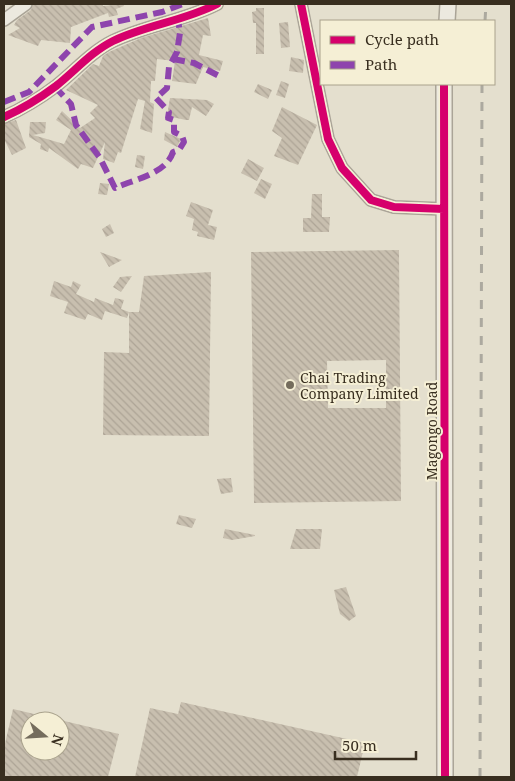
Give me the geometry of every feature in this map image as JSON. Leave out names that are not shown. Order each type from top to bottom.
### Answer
[{"type":"street","points":[[4,19],[26,4]]},
{"type":"street","points":[[4,117],[55,87],[94,52],[112,42],[130,34],[198,13],[217,4]]},
{"type":"street","points":[[301,4],[328,139],[342,168],[371,200],[394,207],[444,209]]},
{"type":"street","points":[[447,20],[448,4]]},
{"type":"street","name":"Magongo Road","points":[[444,85],[445,777]]},
{"type":"building","points":[[33,4],[102,4],[103,6],[123,4],[124,6],[116,9],[118,15],[109,17],[108,13],[71,27],[70,43],[41,40],[38,46],[8,35],[20,28],[14,25],[17,20],[31,10]]},
{"type":"building","points":[[256,8],[264,8],[264,54],[256,54],[256,23],[253,23],[252,12],[256,11]]},
{"type":"building","points":[[208,18],[211,36],[203,35],[199,55],[223,61],[220,71],[203,67],[196,84],[172,81],[175,61],[157,59],[155,81],[151,81],[150,102],[154,104],[152,133],[140,129],[145,101],[138,99],[121,153],[118,152],[114,163],[103,159],[105,142],[93,168],[81,164],[78,169],[49,148],[48,152],[40,149],[41,144],[29,137],[30,122],[46,122],[45,133],[33,135],[64,144],[71,130],[56,120],[62,111],[80,128],[95,118],[90,113],[98,105],[66,90],[93,64],[99,66],[103,56],[109,52],[141,38]]},
{"type":"building","points":[[288,22],[290,47],[281,48],[279,23]]},
{"type":"building","points":[[291,57],[304,60],[303,73],[289,71]]},
{"type":"building","points":[[281,81],[289,84],[285,98],[276,95]]},
{"type":"building","points":[[258,84],[272,90],[268,99],[254,92]]},
{"type":"building","points":[[170,98],[207,100],[214,104],[206,116],[192,107],[189,120],[186,120],[167,116]]},
{"type":"building","points":[[282,107],[317,125],[298,165],[274,156],[282,138],[272,131]]},
{"type":"building","points":[[16,120],[26,148],[12,155],[4,139],[4,124]]},
{"type":"building","points":[[165,132],[181,139],[177,147],[164,140]]},
{"type":"building","points":[[137,155],[145,156],[143,169],[135,167]]},
{"type":"building","points":[[248,159],[264,168],[257,181],[241,173]]},
{"type":"building","points":[[261,179],[272,184],[265,199],[254,193]]},
{"type":"building","points":[[100,183],[109,184],[107,195],[98,194]]},
{"type":"building","points":[[312,194],[322,194],[322,217],[330,217],[329,232],[303,232],[303,218],[311,218]]},
{"type":"building","points":[[191,202],[213,210],[208,225],[217,227],[214,240],[197,236],[198,232],[192,230],[194,219],[186,216]]},
{"type":"building","points":[[110,224],[114,233],[106,237],[102,229]]},
{"type":"building","name":"Chai Trading Company Limited","points":[[399,250],[401,501],[254,503],[251,252]],"holes":[[[386,360],[386,408],[328,408],[327,361]]]},
{"type":"building","points":[[100,252],[122,260],[109,267]]},
{"type":"building","points":[[211,272],[209,436],[103,435],[104,352],[129,353],[129,312],[139,312],[144,276]]},
{"type":"building","points":[[132,276],[121,292],[113,287],[120,277]]},
{"type":"building","points":[[54,281],[71,287],[73,281],[81,285],[76,294],[94,302],[95,298],[113,305],[115,298],[124,300],[121,309],[129,312],[127,318],[105,311],[102,320],[88,314],[85,320],[64,313],[68,302],[50,296]]},
{"type":"building","points":[[231,478],[233,492],[221,494],[217,479]]},
{"type":"building","points":[[179,515],[196,519],[192,528],[176,524]]},
{"type":"building","points":[[225,529],[255,536],[232,540],[223,538]]},
{"type":"building","points":[[296,529],[322,529],[320,549],[290,549]]},
{"type":"building","points":[[346,587],[356,616],[349,621],[340,614],[334,590]]},
{"type":"building","points":[[181,702],[365,743],[357,777],[135,777],[150,708],[178,714]]},
{"type":"building","points":[[13,709],[21,711],[20,761],[70,761],[70,722],[119,734],[108,777],[4,777],[4,748]]},
{"type":"railway","points":[[485,20],[486,4]]},
{"type":"railway","points":[[480,777],[482,85]]},
{"type":"marked path","points":[[4,102],[29,92],[92,27],[162,12],[183,4]]},
{"type":"marked path","points":[[55,87],[71,104],[76,125],[100,158],[115,188],[157,171],[164,166],[173,152],[179,150],[184,142],[182,136],[174,132],[174,120],[168,118],[169,112],[156,98],[167,88],[169,67],[177,52],[180,33],[178,19]]},
{"type":"marked path","points":[[173,59],[194,63],[219,76]]},
{"type":"cycle path","points":[[4,117],[50,90],[105,45],[217,4]]},
{"type":"cycle path","points":[[301,4],[328,139],[342,168],[371,200],[394,207],[444,209]]},
{"type":"cycle path","points":[[444,85],[445,777]]},
{"type":"place","name":"Chai Trading Company Limited","points":[[290,385]]}]
